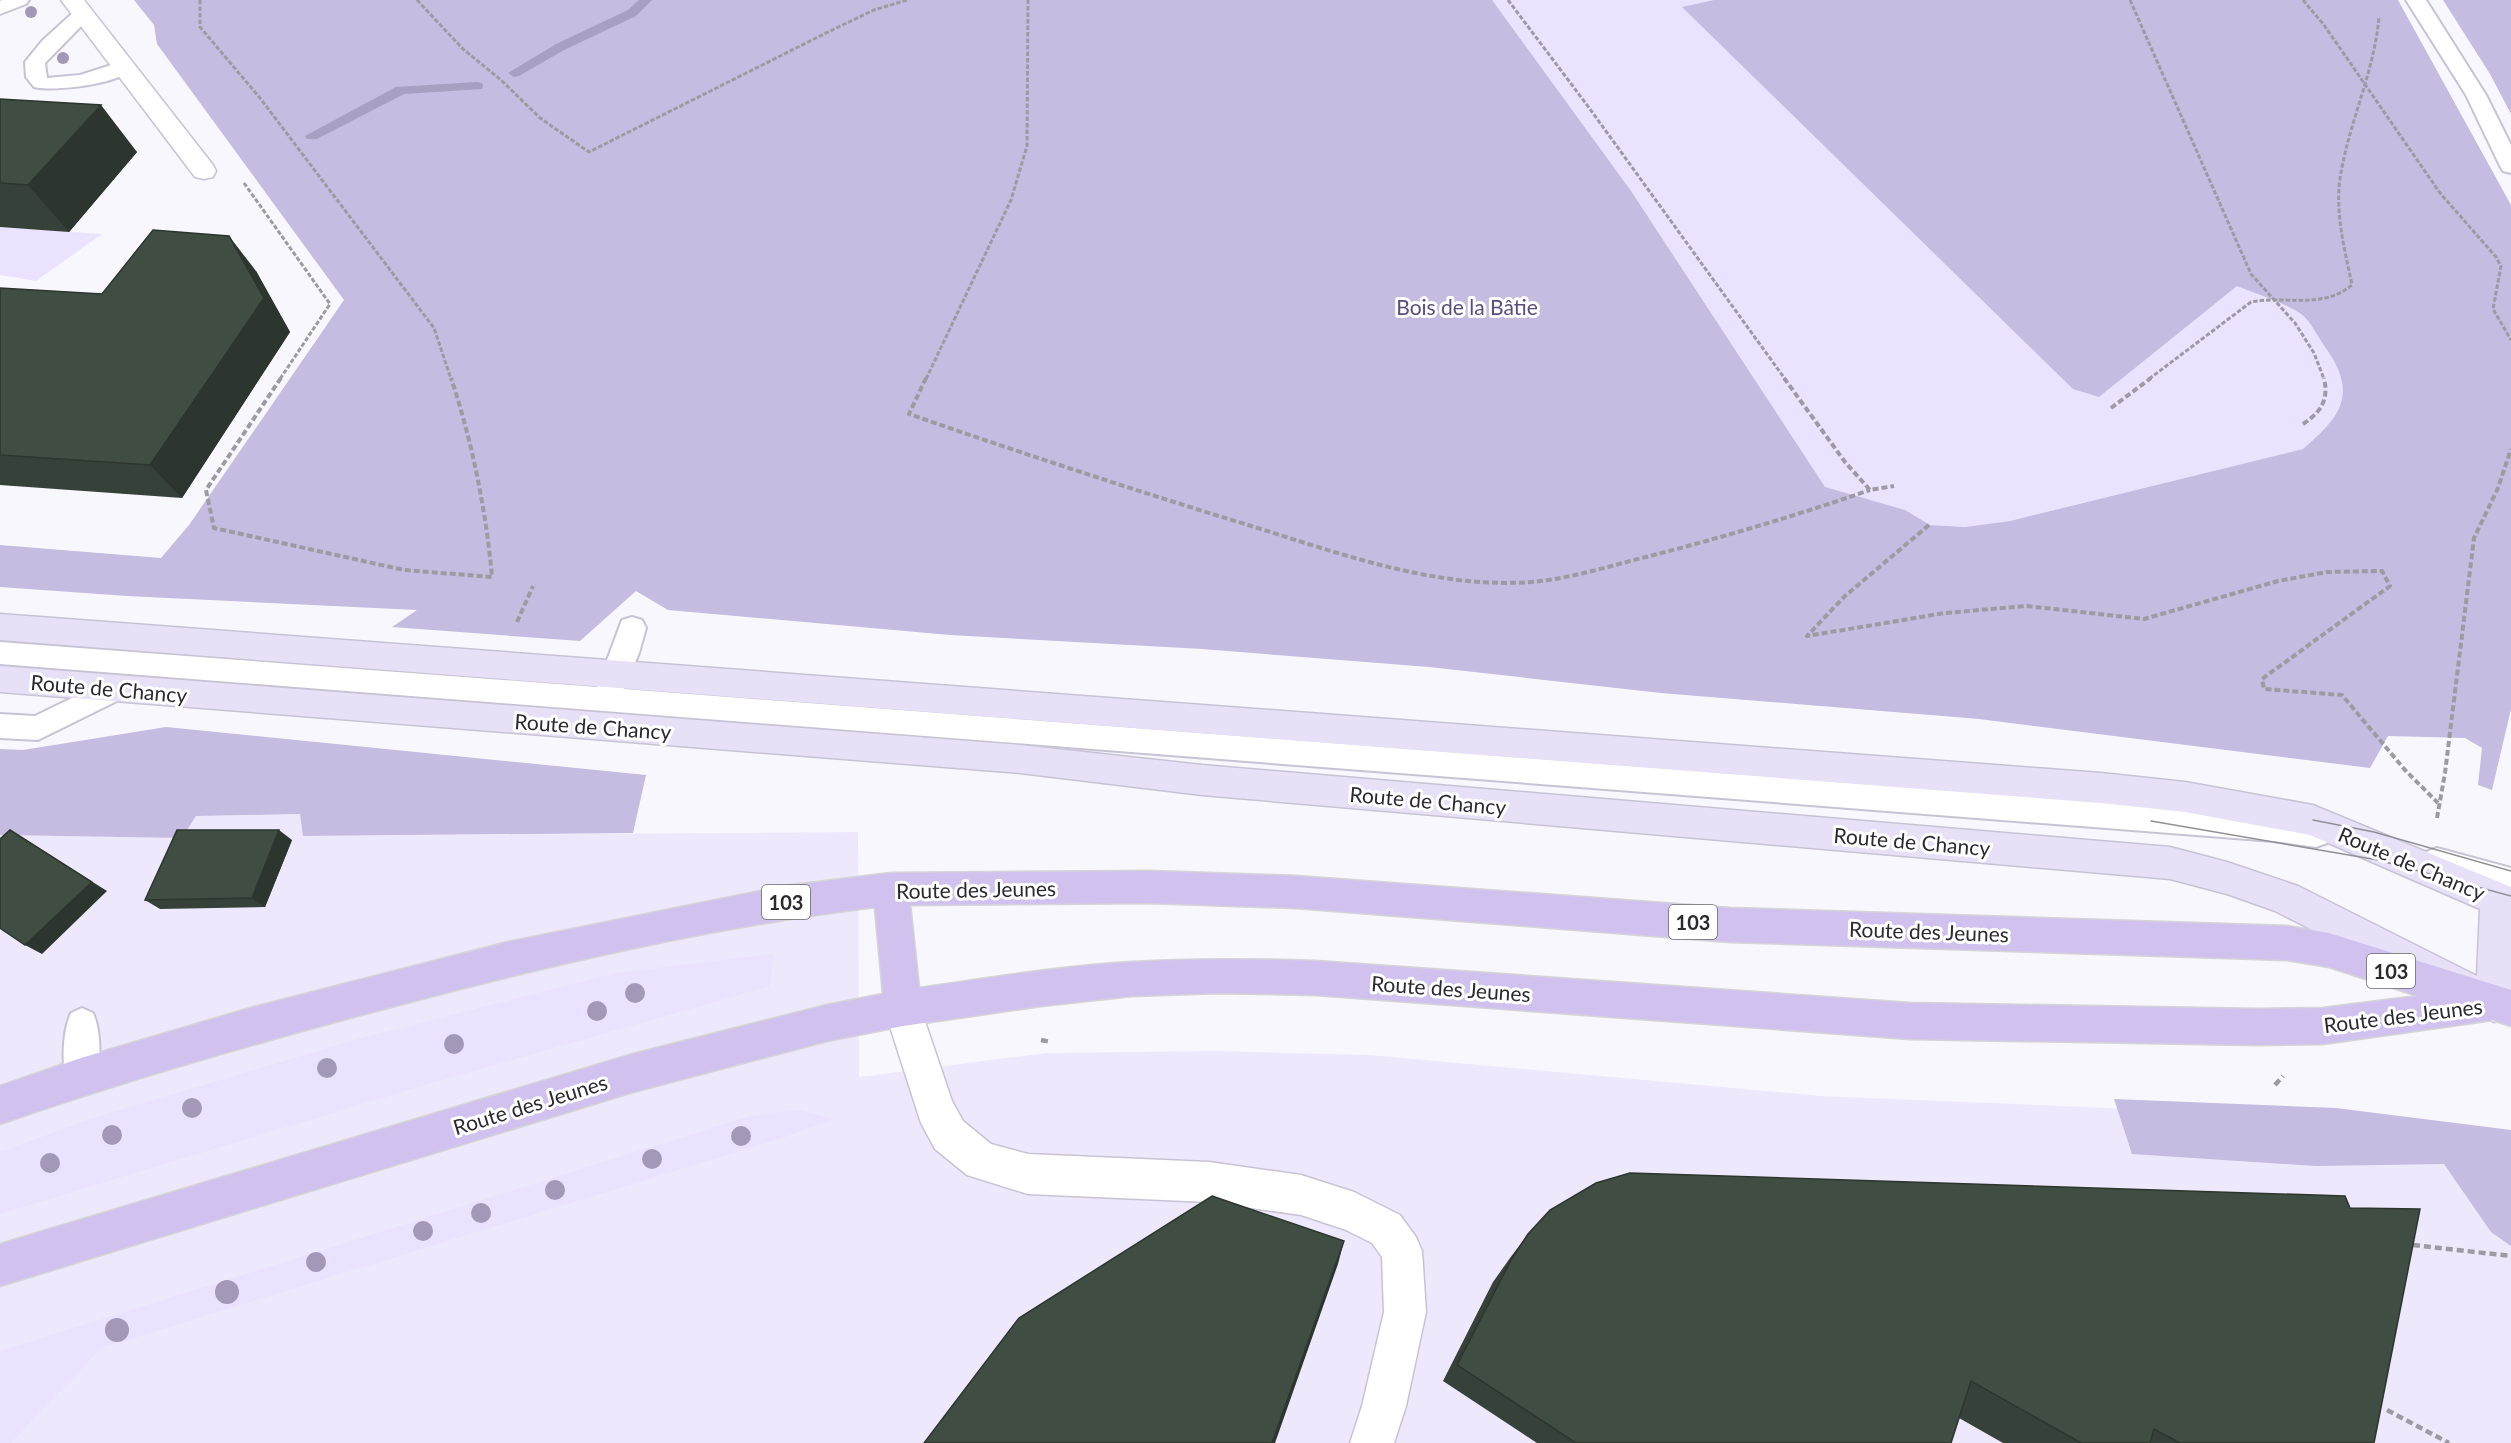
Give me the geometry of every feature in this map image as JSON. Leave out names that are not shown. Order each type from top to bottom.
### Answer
[{"type":"main road","name":"Route de Chancy","points":[[0,627],[610,687],[2101,788],[2185,797],[2313,820],[2374,846],[2507,886]]},
{"type":"main road","name":"Route de Chancy","points":[[0,679],[1020,759],[1302,789],[2170,863],[2227,878],[2285,898],[2503,1006]]},
{"type":"main road","points":[[2503,1006],[2507,886]]},
{"type":"main road","name":"Route des Jeunes","points":[[0,1105],[81,1077],[254,1024],[528,954],[785,902],[891,889],[1150,887],[1296,891],[1730,925],[2287,943],[2329,950],[2503,1006]]},
{"type":"main road","points":[[891,889],[903,1008]]},
{"type":"main road","name":"Route des Jeunes","points":[[0,1265],[633,1073],[827,1023],[903,1008],[1064,986],[1132,979],[1218,976],[1316,978],[1910,1021],[2258,1028],[2323,1026],[2503,1006]]},
{"type":"street","points":[[77,7],[187,146],[204,171]]},
{"type":"street","points":[[903,1008],[918,1060],[939,1118],[949,1135],[981,1161],[1028,1174],[1209,1182],[1301,1195],[1354,1212],[1386,1229],[1402,1251],[1405,1312],[1384,1406],[1372,1443]]},
{"type":"lane","points":[[0,8],[19,0]]},
{"type":"lane","points":[[2416,0],[2476,95],[2511,166]]},
{"type":"lane","points":[[77,7],[35,62],[36,77],[41,83],[62,83],[124,67]]},
{"type":"lane","points":[[610,687],[625,653],[632,628]]},
{"type":"lane","points":[[0,653],[610,687],[2133,819],[2233,825],[2321,835],[2374,846]]},
{"type":"lane","points":[[0,726],[38,728],[115,689]]},
{"type":"lane","points":[[81,1077],[82,1024]]},
{"type":"path","points":[[187,146],[219,148],[330,304],[206,490],[214,528],[404,570],[492,577],[488,531],[460,406],[434,328],[260,98],[201,27],[200,0]]},
{"type":"path","points":[[417,0],[463,50],[501,80],[540,118],[589,152],[830,31],[874,10],[907,0]]},
{"type":"path","points":[[1028,0],[1027,146],[1011,200],[909,414],[1050,463],[1367,561],[1438,576],[1496,582],[1530,582],[1568,576],[1693,546],[1870,490],[1894,486]]},
{"type":"path","points":[[1508,0],[1590,109],[1845,462],[1870,490]]},
{"type":"path","points":[[2130,0],[2251,274],[2259,285],[2285,309],[2307,340],[2324,374],[2326,386],[2324,406],[2318,415],[2303,424]]},
{"type":"path","points":[[2303,0],[2325,25],[2440,194],[2496,257],[2501,266],[2493,309],[2511,340]]},
{"type":"path","points":[[2111,408],[2251,302],[2272,297],[2325,302],[2345,293],[2352,285],[2338,204],[2341,179],[2378,38],[2379,9]]},
{"type":"path","points":[[1929,525],[1845,596],[1807,636],[1945,613],[2027,606],[2144,619],[2278,581],[2327,572],[2382,571],[2390,586],[2262,679],[2264,689],[2342,694],[2405,770],[2438,803],[2445,773],[2474,538],[2498,488],[2511,449]]},
{"type":"path","points":[[513,630],[533,586]]},
{"type":"path","points":[[2413,1245],[2511,1256]]},
{"type":"path","points":[[2387,1410],[2449,1443]]},
{"type":"shaded area","points":[[300,814],[304,836],[858,832],[859,1077],[1046,1053],[1215,1051],[1370,1055],[1821,1096],[2230,1113],[2511,1133],[2511,1443],[0,1443],[0,835],[182,838],[196,816]]},
{"type":"green space","points":[[134,0],[1492,0],[1631,191],[1825,487],[1905,510],[1930,525],[1965,527],[2010,521],[2303,449],[2317,437],[2337,413],[2343,389],[2340,375],[2313,328],[2296,310],[2237,286],[2099,397],[2073,389],[1682,7],[1714,0],[2398,0],[2511,205],[2511,709],[2492,790],[2478,785],[2482,748],[2465,738],[2388,736],[2370,768],[1979,719],[1661,693],[1429,667],[1202,649],[950,635],[668,610],[636,591],[580,641],[392,627],[417,610],[127,596],[0,587],[0,545],[161,558],[189,525],[344,300],[157,44],[154,25]]},
{"type":"green space","name":"Bois de la Bâtie","points":[[372,0],[2248,0],[2338,204],[2350,438],[2010,521],[1965,527],[1929,525]]},
{"type":"green space","points":[[2443,0],[2511,0],[2511,114],[2490,74]]},
{"type":"green space","points":[[0,227],[102,234],[36,281],[0,275]]},
{"type":"green space","points":[[166,727],[646,775],[633,833],[303,836],[300,814],[196,816],[182,838],[0,835],[0,749],[23,750]]},
{"type":"green space","points":[[773,954],[770,986],[425,1085],[0,1214],[0,1152],[96,1117],[365,1037],[616,973]]},
{"type":"green space","points":[[2114,1099],[2336,1108],[2511,1130],[2511,1246],[2491,1232],[2444,1164],[2316,1166],[2132,1154]]},
{"type":"green space","points":[[798,1110],[834,1119],[785,1137],[101,1348],[11,1443],[0,1443],[0,1351],[750,1116]]},
{"type":"building","points":[[0,99],[101,105],[28,185],[0,183]]},
{"type":"building","points":[[153,230],[229,236],[264,298],[150,465],[0,455],[0,288],[102,294]]},
{"type":"building","points":[[10,830],[92,882],[25,945],[0,928],[0,839]]},
{"type":"building","points":[[177,830],[279,830],[252,898],[145,900]]},
{"type":"building","points":[[1630,1173],[2345,1196],[2350,1208],[2420,1209],[2374,1443],[2180,1443],[2154,1429],[2150,1443],[2081,1443],[1971,1381],[1951,1443],[1576,1443],[1457,1365],[1511,1260],[1528,1234],[1550,1210],[1596,1183]]},
{"type":"building","points":[[1212,1196],[1344,1241],[1272,1443],[924,1443],[1019,1318]]},
{"type":"waterway","points":[[514,73],[560,47],[632,13],[646,0]]},
{"type":"waterway","points":[[312,136],[401,90],[477,86]]},
{"type":"tram line","points":[[2313,820],[2374,832],[2511,871]]},
{"type":"tram line","points":[[2151,821],[2378,860],[2511,896]]}]
